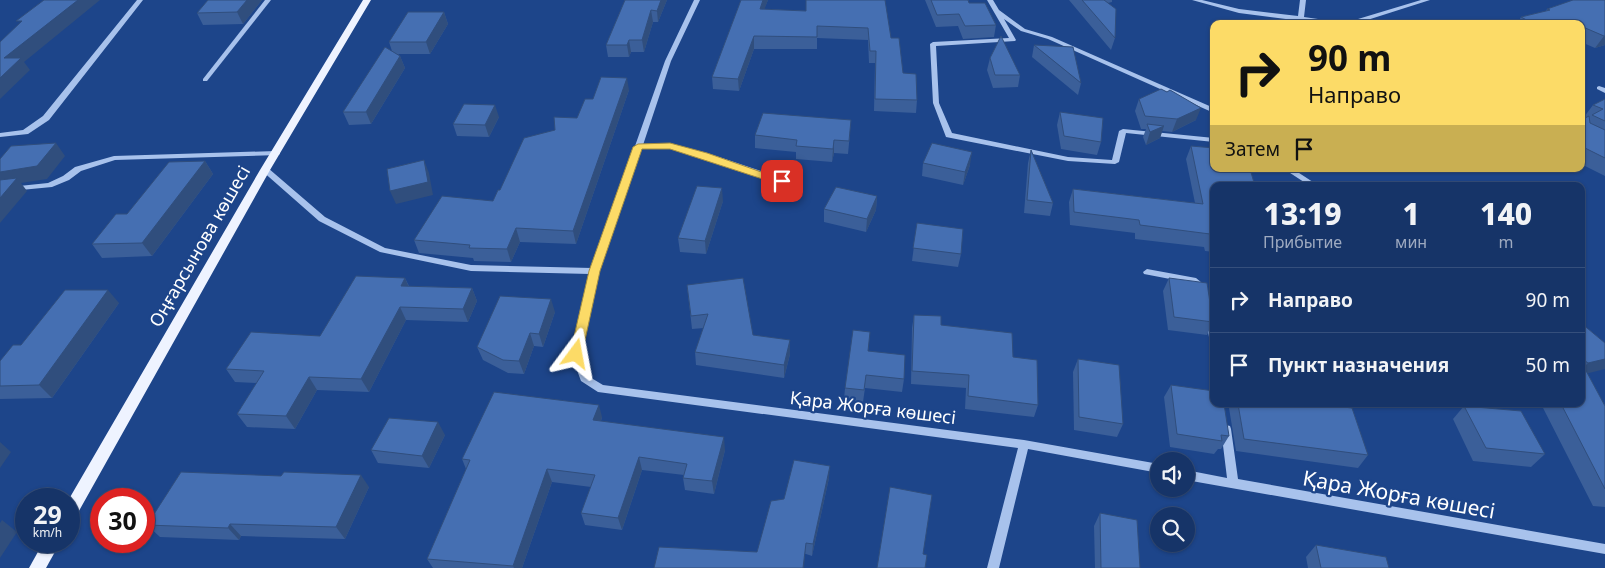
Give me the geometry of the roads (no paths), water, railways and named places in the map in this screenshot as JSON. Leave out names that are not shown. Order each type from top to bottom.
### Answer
[{"type":"main road","name":"Оңғарсынова көшесі","points":[[80,494],[265,170],[367,0]]},
{"type":"main road","points":[[37,568],[46,553]]},
{"type":"street","points":[[0,135],[25,132],[46,118],[140,0]]},
{"type":"street","points":[[205,80],[268,0]]},
{"type":"street","points":[[265,170],[322,220],[383,250],[472,268],[595,271],[668,61],[697,0]]},
{"type":"street","points":[[990,0],[1013,40],[933,44],[936,103],[948,134],[1068,159],[1115,162],[1123,131],[1210,140]]},
{"type":"street","points":[[1195,0],[1239,11],[1313,20]]},
{"type":"street","points":[[1301,18],[1302,0]]},
{"type":"street","points":[[1362,20],[1427,0]]},
{"type":"street","points":[[996,11],[1023,30],[1050,38],[1210,109]]},
{"type":"street","points":[[638,147],[670,146],[704,155],[782,181]]},
{"type":"street","points":[[0,190],[49,185],[66,178],[78,169],[114,158],[276,153]]},
{"type":"street","points":[[1293,172],[1309,182]]},
{"type":"street","name":"Қара Жорға көшесі","points":[[595,271],[576,354],[584,378],[601,389],[1024,444],[1150,467]]},
{"type":"street","points":[[1148,272],[1193,280],[1203,286],[1209,297],[1210,305]]},
{"type":"street","points":[[1225,422],[1232,484]]},
{"type":"street","points":[[993,568],[1024,444]]},
{"type":"street","name":"Қара Жорға көшесі","points":[[1195,477],[1605,549]]}]
